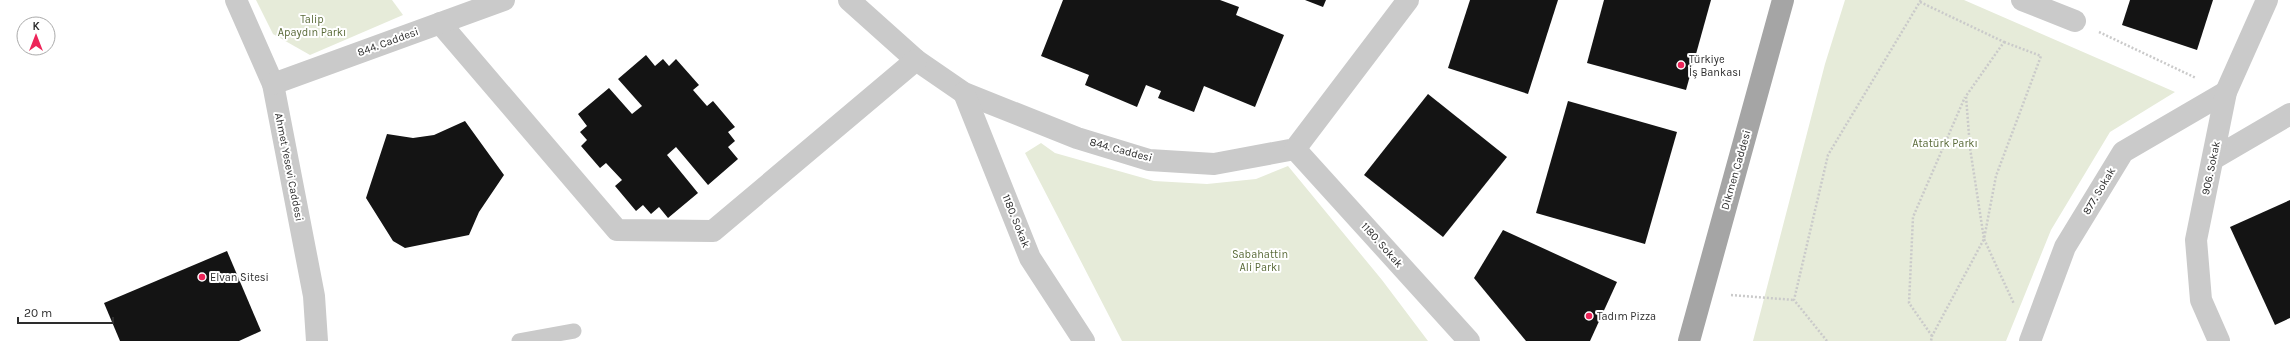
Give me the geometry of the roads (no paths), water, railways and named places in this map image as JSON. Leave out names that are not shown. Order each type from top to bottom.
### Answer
[{"type":"main road","name":"Dikmen Caddesi","points":[[1689,341],[1783,0]]},
{"type":"street","name":"Ahmet Yesevi Caddesi","points":[[236,0],[273,84],[314,296],[317,341]]},
{"type":"street","name":"844. Caddesi","points":[[273,84],[504,0]]},
{"type":"street","name":"844. Caddesi","points":[[849,0],[916,60],[964,93],[1077,138],[1149,160],[1214,164],[1294,149]]},
{"type":"street","points":[[1294,149],[1408,0]]},
{"type":"street","points":[[2022,0],[2075,21]]},
{"type":"street","name":"906. Sokak","points":[[2219,341],[2201,300],[2196,240],[2226,92],[2267,0]]},
{"type":"street","points":[[440,23],[617,230],[713,231],[916,60]]},
{"type":"street","name":"877. Sokak","points":[[2030,340],[2065,247],[2123,152],[2226,92]]},
{"type":"street","name":"1180. Sokak","points":[[964,93],[1030,258],[1084,341]]},
{"type":"street","points":[[2213,159],[2290,114]]},
{"type":"street","name":"1180. Sokak","points":[[1294,149],[1468,341]]},
{"type":"lane","points":[[519,341],[574,331]]},
{"type":"place","name":"Türkiye İş Bankası","points":[[1681,65]]},
{"type":"place","name":"Elvan Sitesi","points":[[202,277]]},
{"type":"place","name":"Tadım Pizza","points":[[1589,316]]},
{"type":"park label","name":"Talip Apaydın Parkı","points":[[312,25]]},
{"type":"park label","name":"Atatürk Parkı","points":[[1945,143]]},
{"type":"park label","name":"Sabahattin Ali Parkı","points":[[1260,260]]}]
